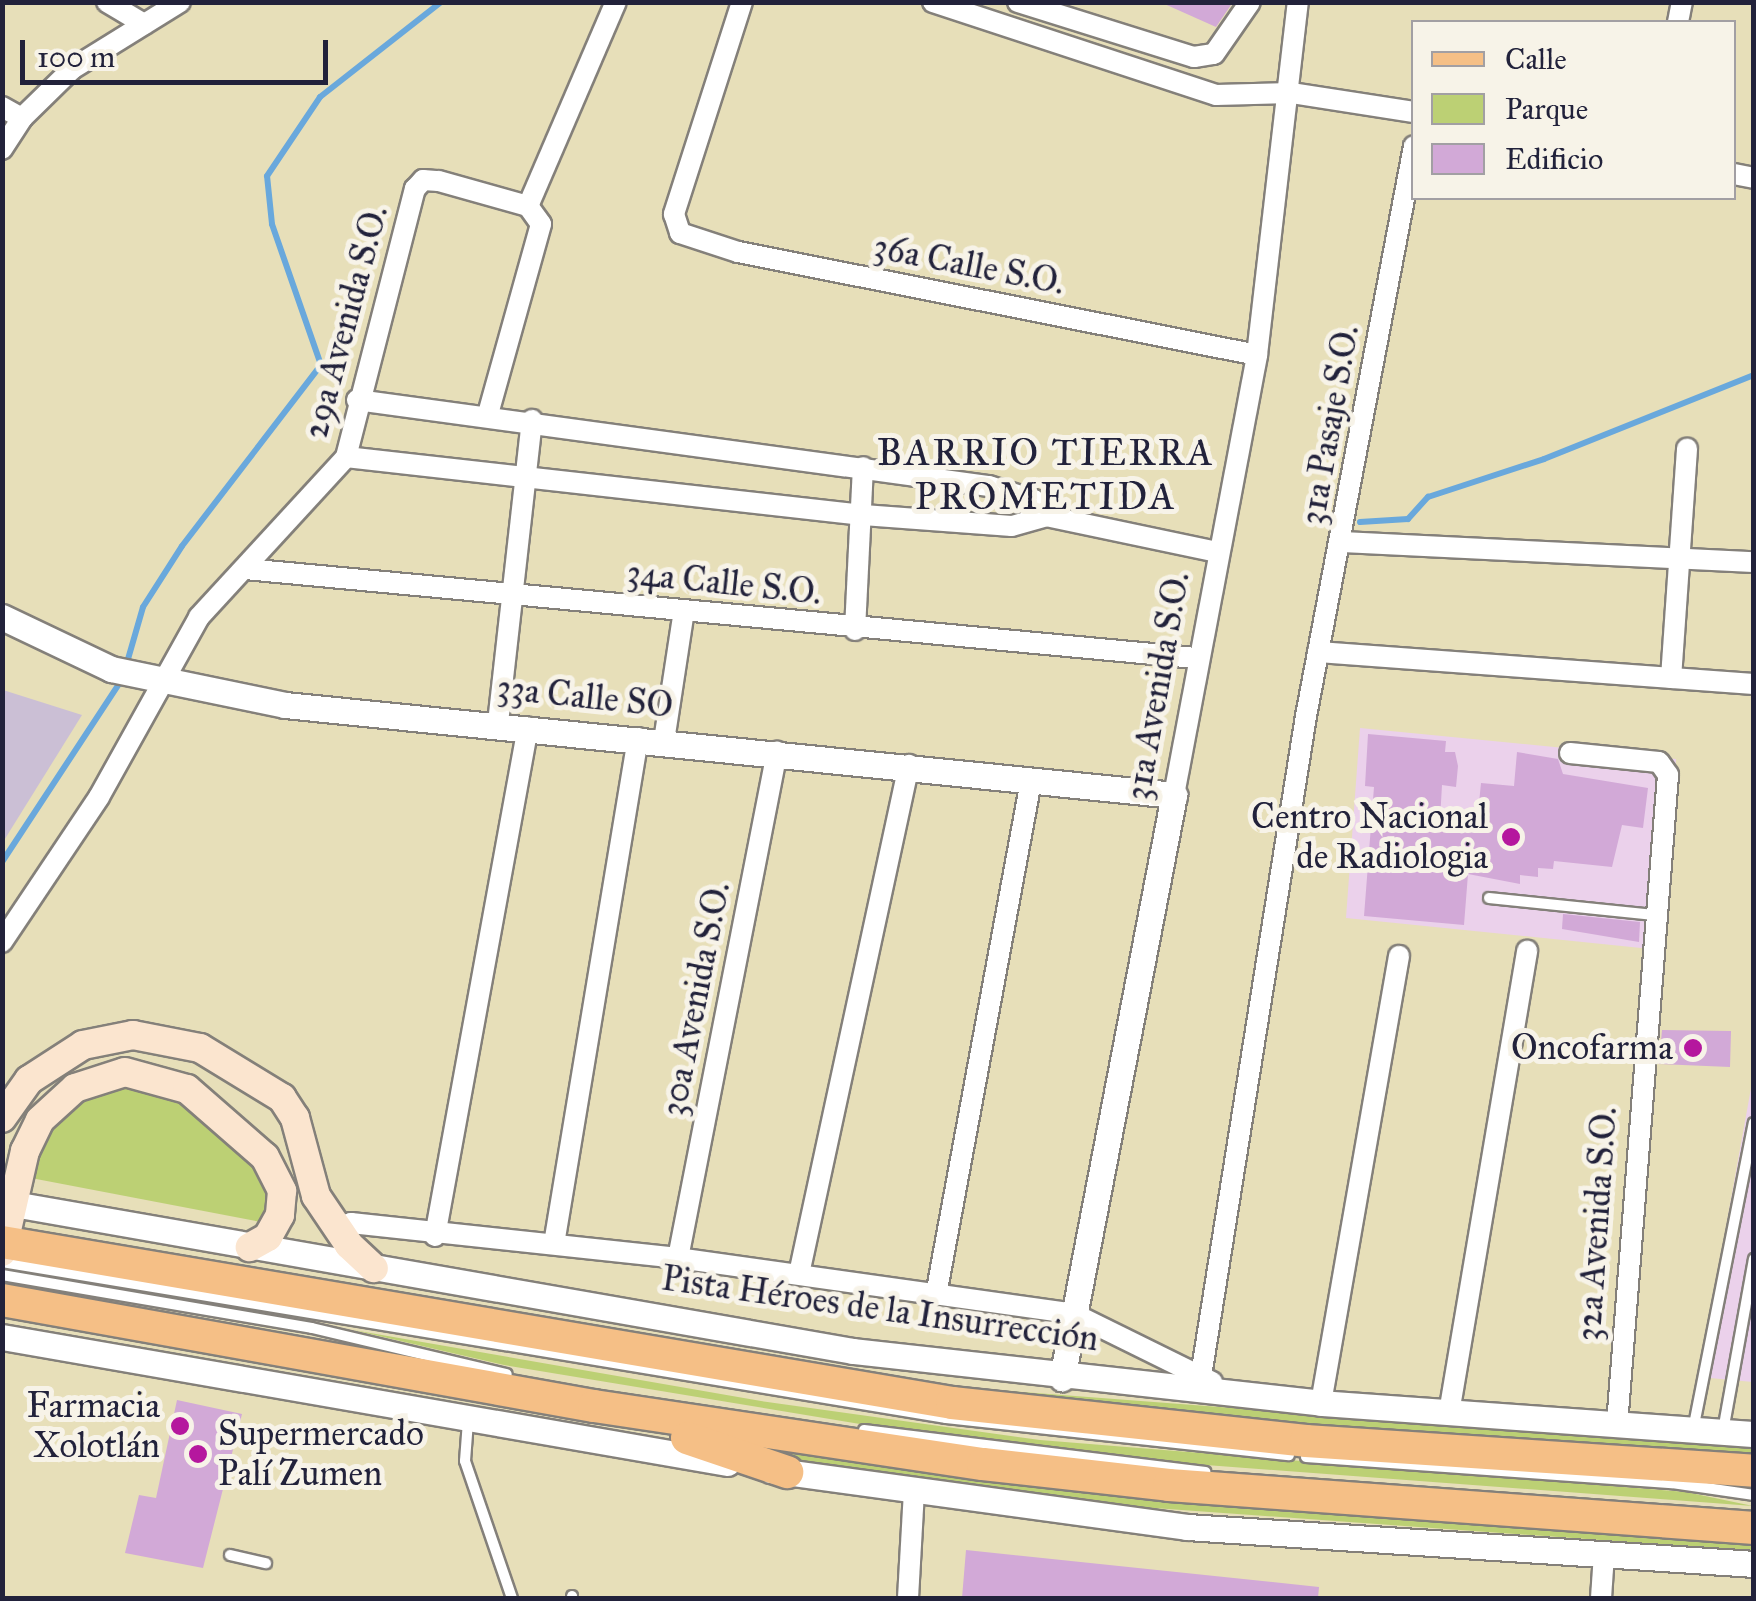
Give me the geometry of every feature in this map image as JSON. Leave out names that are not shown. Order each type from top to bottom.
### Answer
[{"type":"main road","points":[[2,1118],[46,1064],[83,1045],[133,1035],[164,1037],[218,1056],[259,1079],[295,1118],[316,1196]]},
{"type":"main road","points":[[2,1175],[36,1101],[78,1068],[114,1057],[158,1059],[186,1070],[232,1099],[266,1145],[316,1196],[336,1228],[374,1268]]},
{"type":"main road","points":[[250,1246],[275,1228],[282,1203],[266,1145],[187,1088],[150,1074],[110,1073],[75,1088],[45,1112],[25,1151],[8,1203],[3,1255],[1081,1419],[1306,1442],[1754,1471]]},
{"type":"main road","points":[[266,1145],[295,1118]]},
{"type":"main road","points":[[2,1300],[424,1377],[787,1436],[1169,1485],[1754,1528]]},
{"type":"main road","points":[[424,1377],[569,1417],[700,1440],[787,1472]]},
{"type":"street","points":[[107,2],[144,24]]},
{"type":"street","points":[[2,149],[22,118],[72,69],[180,2]]},
{"type":"street","points":[[488,414],[541,224],[528,206],[616,2]]},
{"type":"street","name":"36a Calle S.O.","points":[[742,2],[674,224],[680,233],[738,252],[1257,355]]},
{"type":"street","points":[[933,2],[1216,95],[1291,93],[1411,112]]},
{"type":"street","points":[[1018,2],[1194,58],[1214,54],[1250,2]]},
{"type":"street","name":"31a Avenida S.O.","points":[[1062,1378],[1174,795],[1196,658],[1257,355],[1291,93],[1298,2]]},
{"type":"street","points":[[2,108],[22,118]]},
{"type":"street","name":"31a Pasaje S.O.","points":[[1201,1376],[1306,716],[1411,162]]},
{"type":"street","name":"29a Avenida S.O.","points":[[2,942],[100,797],[153,682],[198,617],[346,458],[411,200],[423,180],[528,206]]},
{"type":"street","points":[[358,400],[488,414],[989,486],[1034,500],[1046,516]]},
{"type":"street","points":[[498,724],[517,593],[532,420]]},
{"type":"street","points":[[1671,678],[1687,450]]},
{"type":"street","points":[[346,458],[863,515],[1012,526],[1046,516],[1218,552]]},
{"type":"street","points":[[856,630],[863,467]]},
{"type":"street","points":[[1342,542],[1754,562]]},
{"type":"street","name":"34a Calle S.O.","points":[[245,569],[517,593],[856,630],[1196,658]]},
{"type":"street","points":[[554,1244],[651,739],[684,611]]},
{"type":"street","name":"33a Calle SO","points":[[2,617],[111,669],[153,682],[286,706],[651,739],[1174,795]]},
{"type":"street","points":[[1318,652],[1754,684]]},
{"type":"street","points":[[435,1236],[528,727]]},
{"type":"street","name":"30a Avenida S.O.","points":[[678,1258],[778,752]]},
{"type":"street","name":"32a Avenida S.O.","points":[[1570,753],[1665,768],[1616,1425]]},
{"type":"street","points":[[800,1274],[909,765]]},
{"type":"street","points":[[936,1294],[1032,780]]},
{"type":"street","points":[[1449,1413],[1526,951]]},
{"type":"street","points":[[1320,1404],[1399,956]]},
{"type":"street","name":"Pista Héroes de la Insurrección","points":[[8,1203],[374,1268],[992,1369],[1320,1404],[1754,1434]]},
{"type":"street","points":[[336,1228],[351,1223],[435,1236],[678,1258],[1074,1314],[1233,1394]]},
{"type":"street","points":[[2,1337],[468,1421],[914,1492],[1188,1527],[1754,1564]]},
{"type":"street","points":[[550,1339],[835,1372],[992,1369]]},
{"type":"street","points":[[908,1598],[914,1492]]},
{"type":"street","points":[[1601,1598],[1604,1554]]},
{"type":"lane","points":[[1489,898],[1654,915]]},
{"type":"lane","points":[[1693,1430],[1754,1123]]},
{"type":"lane","points":[[1740,1192],[1754,1193]]},
{"type":"lane","points":[[3,1255],[519,1376]]},
{"type":"lane","points":[[3,1255],[946,1418],[1754,1495]]},
{"type":"lane","points":[[1723,1432],[1754,1259]]},
{"type":"lane","points":[[536,1380],[1162,1467],[1754,1513]]},
{"type":"lane","points":[[468,1421],[465,1461],[512,1598]]},
{"type":"lane","points":[[230,1555],[266,1562]]},
{"type":"shaded area","points":[[2,690],[82,715],[3,842]]},
{"type":"shaded area","name":"Centro Nacional de Radiologia","points":[[1360,728],[1676,759],[1664,914],[1651,949],[1346,918]]},
{"type":"shaded area","points":[[1753,1077],[1753,1382],[1699,1377]]},
{"type":"green space","points":[[131,1082],[182,1098],[210,1117],[270,1181],[266,1223],[31,1178],[38,1143],[68,1103]]},
{"type":"green space","points":[[353,1330],[761,1401],[1040,1440],[1686,1492],[1753,1506],[1140,1460],[872,1426],[504,1365]]},
{"type":"green space","points":[[920,1384],[1753,1448],[1753,1458],[1320,1429]]},
{"type":"green space","points":[[746,1445],[972,1479],[1288,1512],[1753,1541],[1753,1551],[1140,1507],[800,1462]]},
{"type":"building","points":[[1160,2],[1233,2],[1216,27]]},
{"type":"building","points":[[1368,734],[1446,741],[1445,752],[1455,752],[1458,766],[1456,787],[1442,785],[1440,820],[1477,823],[1481,783],[1514,786],[1517,752],[1558,759],[1563,774],[1648,788],[1643,828],[1622,825],[1612,867],[1554,861],[1553,869],[1538,868],[1538,877],[1520,875],[1520,884],[1468,874],[1464,925],[1364,916],[1374,787],[1365,786]]},
{"type":"building","points":[[1563,914],[1640,922],[1639,942],[1562,929]]},
{"type":"building","name":"Oncofarma","points":[[1662,1030],[1731,1031],[1730,1067],[1659,1064]]},
{"type":"building","name":"Supermercado Palí Zumen","points":[[177,1400],[242,1414],[203,1568],[125,1553],[139,1495],[156,1498]]},
{"type":"building","points":[[966,1550],[1319,1587],[1318,1598],[962,1598]]},
{"type":"waterway","points":[[126,666],[143,607],[182,546],[321,365],[272,224],[267,176],[320,97],[441,2]]},
{"type":"waterway","points":[[1360,522],[1408,519],[1428,497],[1544,459],[1754,375]]},
{"type":"waterway","points":[[2,862],[123,678]]},
{"type":"place","name":"Centro Nacional de Radiologia","points":[[1511,837]]},
{"type":"place","name":"Oncofarma","points":[[1693,1048]]},
{"type":"place","name":"Farmacia Xolotlán","points":[[180,1426]]},
{"type":"place","name":"Supermercado Palí Zumen","points":[[198,1454]]},
{"type":"district","name":"BARRIO TIERRA PROMETIDA","points":[[1046,475]]}]
